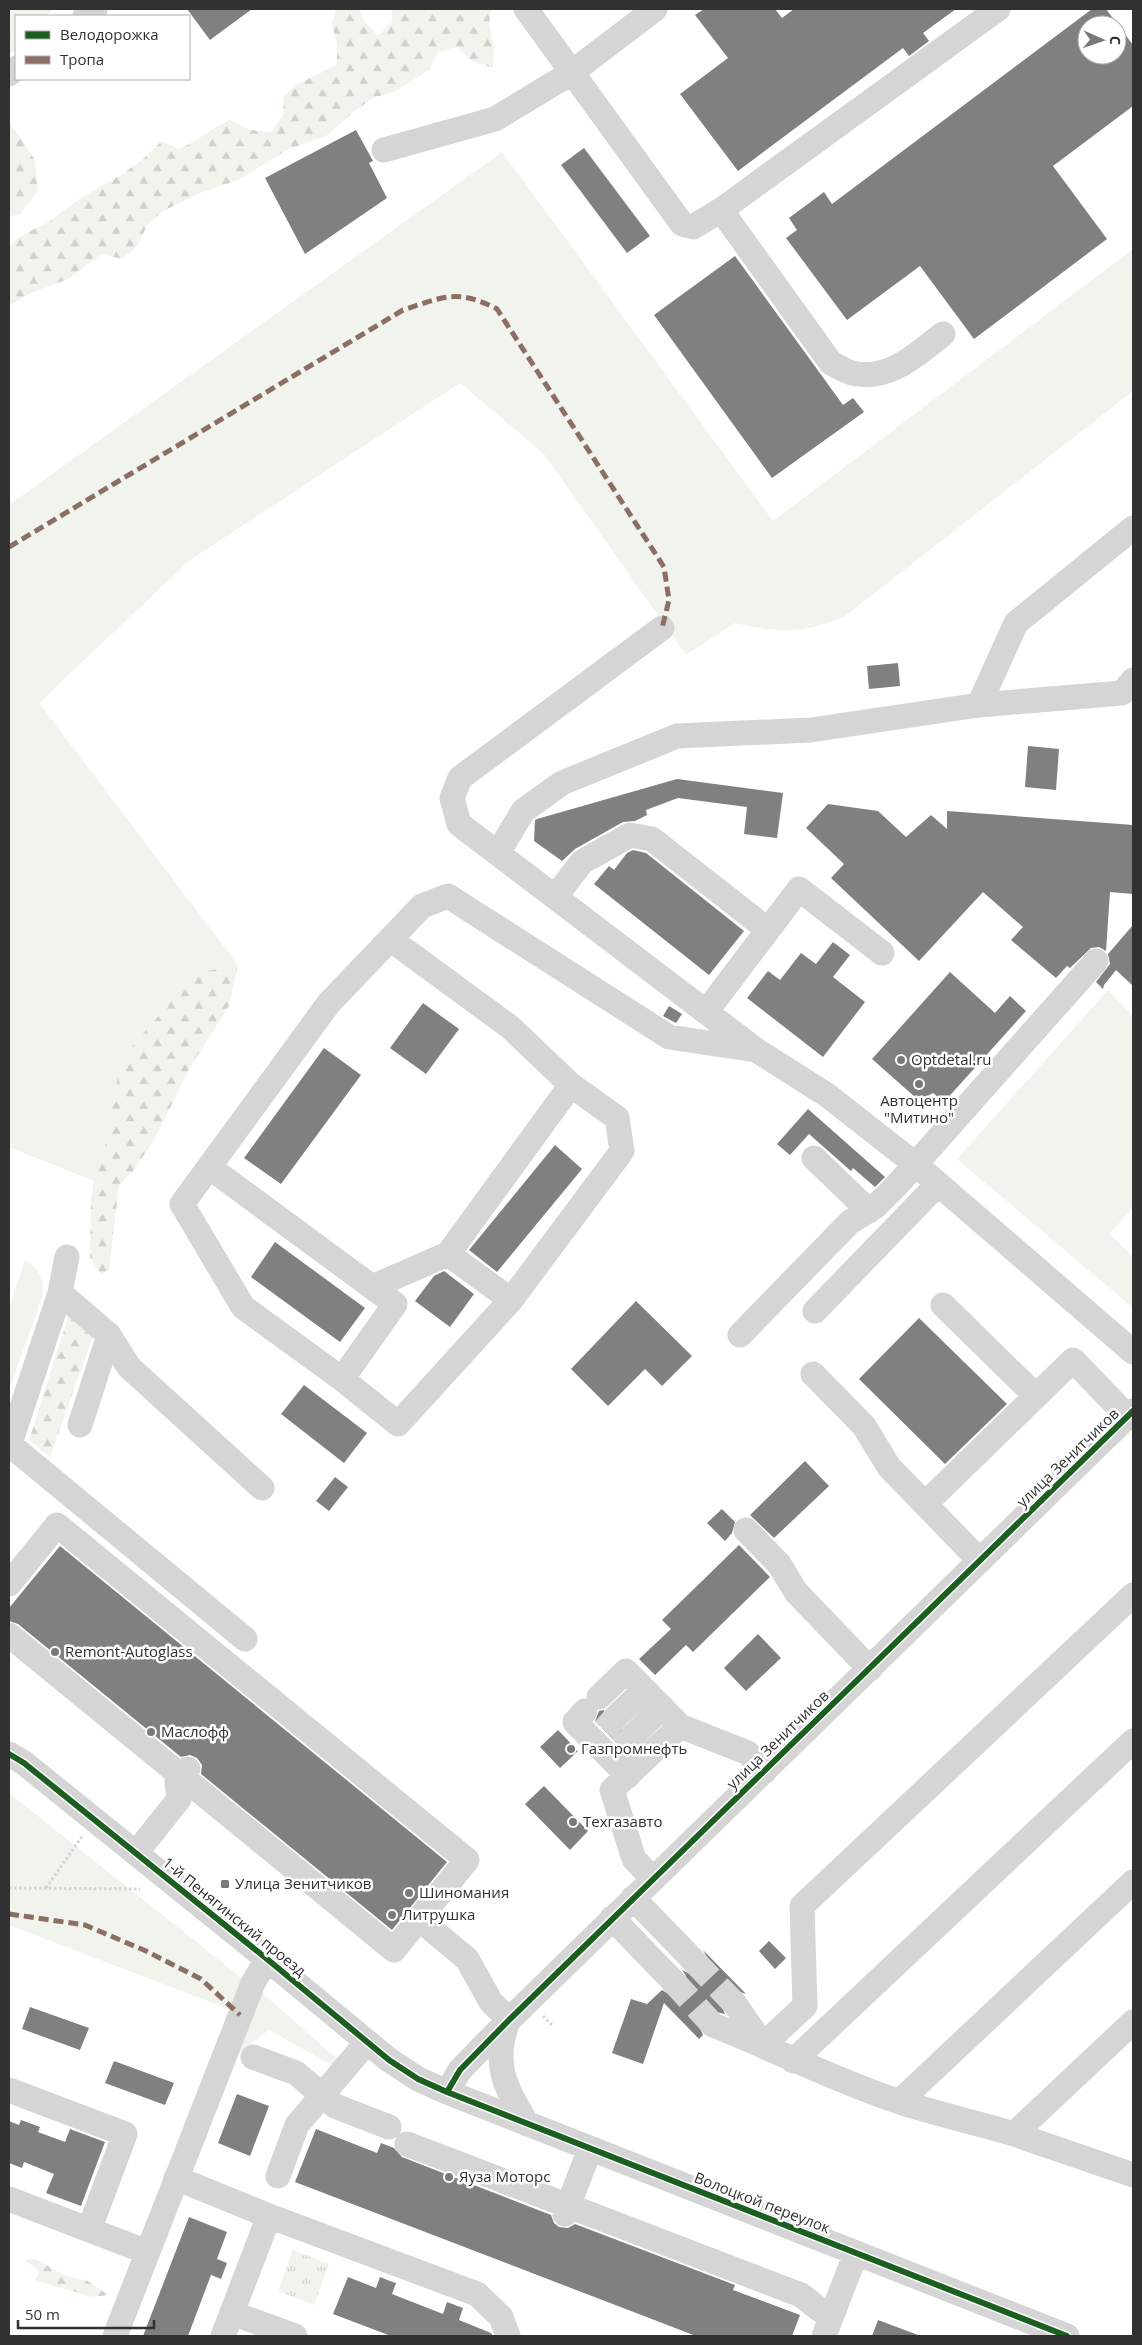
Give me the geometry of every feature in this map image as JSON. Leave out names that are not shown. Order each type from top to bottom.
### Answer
[{"type":"street","points":[[526,9],[682,224],[693,227],[721,210],[998,9]]},
{"type":"street","points":[[384,150],[495,119],[571,72],[656,9]]},
{"type":"street","points":[[721,210],[831,363],[855,374],[879,375],[898,368],[943,334]]},
{"type":"street","points":[[979,705],[1016,624],[1133,528]]},
{"type":"street","points":[[662,628],[460,778],[452,798],[459,824],[756,1050],[827,1095],[915,1164],[1133,1352]]},
{"type":"street","points":[[498,853],[523,811],[562,783],[677,736],[811,730],[979,705],[1122,693],[1133,680]]},
{"type":"street","points":[[555,897],[582,862],[630,836],[652,839],[768,930]]},
{"type":"street","points":[[706,1012],[799,889],[882,953]]},
{"type":"street","points":[[390,940],[510,1027],[572,1085],[617,1118],[622,1150],[511,1300],[398,1424],[342,1379],[243,1307],[182,1204],[329,1003],[422,906],[448,896],[669,1037],[756,1050]]},
{"type":"street","points":[[740,1335],[850,1222],[876,1206],[1096,961]]},
{"type":"street","points":[[372,1287],[448,1254],[572,1085]]},
{"type":"street","points":[[814,1158],[869,1211]]},
{"type":"street","points":[[209,1167],[395,1304],[342,1379]]},
{"type":"street","points":[[815,1311],[938,1184]]},
{"type":"street","points":[[448,1254],[511,1300]]},
{"type":"street","points":[[67,1257],[60,1293],[9,1445],[244,1639]]},
{"type":"street","points":[[60,1293],[109,1334],[129,1367],[262,1488]]},
{"type":"street","points":[[943,1305],[1036,1396]]},
{"type":"street","points":[[80,1425],[109,1334]]},
{"type":"street","points":[[925,1504],[1072,1360],[1130,1414]]},
{"type":"street","points":[[813,1374],[864,1426],[889,1467],[980,1561]]},
{"type":"street","name":"улица Зенитчиков","points":[[447,2092],[460,2070],[508,2020],[1130,1414]]},
{"type":"street","points":[[9,1584],[57,1525],[466,1860],[394,1950],[9,1635]]},
{"type":"street","points":[[746,1530],[779,1564],[796,1592],[870,1669]]},
{"type":"street","points":[[763,2045],[805,2006],[802,1906],[1133,1595]]},
{"type":"street","points":[[628,1776],[622,1747],[605,1729],[575,1722],[626,1671],[680,1726],[748,1753],[764,1772]]},
{"type":"street","points":[[605,1729],[644,1690]]},
{"type":"street","points":[[622,1747],[662,1707]]},
{"type":"street","points":[[652,1879],[634,1859],[612,1790],[680,1726]]},
{"type":"street","points":[[793,2061],[1133,1741]]},
{"type":"street","name":"1-й Пенягинский проезд","points":[[9,1754],[24,1763],[136,1853],[367,2042],[410,2074],[447,2092]]},
{"type":"street","points":[[136,1853],[191,1784]]},
{"type":"street","points":[[900,2102],[1133,1882]]},
{"type":"street","points":[[633,1898],[693,1960]]},
{"type":"street","points":[[612,1918],[672,1980]]},
{"type":"street","points":[[419,1919],[467,1959],[491,2002],[508,2020],[499,2054],[502,2074],[511,2098],[527,2124]]},
{"type":"street","points":[[115,2336],[253,1982],[267,1959]]},
{"type":"street","points":[[735,2004],[763,2045]]},
{"type":"street","points":[[1014,2134],[1133,2022]]},
{"type":"street","points":[[713,2025],[763,2045],[793,2061],[900,2102],[1014,2134],[1133,2175]]},
{"type":"street","points":[[278,2176],[297,2125],[367,2042]]},
{"type":"street","points":[[253,2057],[296,2073],[336,2106],[389,2127]]},
{"type":"street","points":[[9,2090],[125,2134],[89,2230]]},
{"type":"street","name":"Волоцкой переулок","points":[[447,2092],[1067,2336]]},
{"type":"street","points":[[407,2144],[566,2210],[801,2295],[820,2310],[828,2326]]},
{"type":"street","points":[[566,2210],[590,2149]]},
{"type":"street","points":[[176,2178],[269,2216],[477,2294],[500,2318],[508,2336]]},
{"type":"street","points":[[9,2199],[147,2252]]},
{"type":"street","points":[[223,2336],[269,2216]]},
{"type":"street","points":[[828,2326],[856,2254]]},
{"type":"street","points":[[232,2312],[296,2336]]},
{"type":"path","points":[[46,1888],[85,1833]]},
{"type":"path","points":[[9,1888],[140,1889]]},
{"type":"path","points":[[542,2016],[552,2025]]},
{"type":"green space","points":[[9,9],[54,9],[46,15],[15,15],[15,51],[9,54]]},
{"type":"green space","points":[[336,9],[359,9],[364,21],[378,36],[392,22],[392,9],[491,9],[489,25],[494,47],[493,68],[473,62],[458,47],[438,52],[429,70],[394,92],[375,97],[357,109],[326,136],[287,150],[238,180],[200,193],[163,211],[147,225],[138,245],[122,259],[102,254],[68,279],[29,294],[9,306],[9,247],[22,235],[43,225],[78,200],[125,172],[144,158],[161,141],[179,149],[230,120],[250,130],[271,132],[283,115],[284,95],[300,83],[337,65],[337,44],[332,25]]},
{"type":"green space","points":[[9,123],[35,160],[38,191],[20,214],[9,217]]},
{"type":"green space","points":[[502,152],[773,521],[1133,249],[1133,391],[844,617],[815,627],[790,630],[765,629],[735,623],[686,655],[544,454],[460,383],[190,560],[39,703],[238,965],[196,973],[105,1146],[94,1181],[9,1147],[9,505]]},
{"type":"green space","points":[[238,965],[229,1006],[190,1067],[154,1140],[133,1171],[119,1185],[109,1270],[101,1275],[90,1257],[91,1200],[94,1181],[105,1146],[121,1059],[196,973]]},
{"type":"green space","points":[[1108,990],[1133,1016],[1133,1208],[1109,1234],[1133,1256],[1133,1308],[957,1159]]},
{"type":"green space","points":[[25,1260],[38,1271],[43,1285],[42,1297],[9,1391],[9,1309]]},
{"type":"green space","points":[[70,1311],[95,1330],[50,1457],[29,1440]]},
{"type":"green space","points":[[9,1793],[243,1979],[231,2010],[9,1925]]},
{"type":"green space","points":[[260,1991],[342,2063],[339,2069],[269,2030],[238,2053]]},
{"type":"green space","points":[[293,2250],[329,2264],[314,2305],[278,2291]]},
{"type":"green space","points":[[35,2259],[64,2275],[88,2281],[108,2295],[92,2297],[35,2280],[39,2271],[25,2260]]},
{"type":"building","points":[[187,9],[252,9],[210,40]]},
{"type":"building","points":[[704,9],[775,9],[782,18],[794,9],[956,9],[923,33],[929,41],[909,56],[903,48],[738,171],[680,94],[728,58],[695,15]]},
{"type":"building","points":[[1092,9],[1106,9],[1110,15],[1084,15]]},
{"type":"building","points":[[1077,20],[1077,65],[1127,65],[1127,37],[1133,45],[1133,106],[1053,166],[1107,239],[974,339],[920,266],[847,320],[786,238],[797,230],[789,218],[824,192],[832,204]]},
{"type":"building","points":[[356,130],[373,161],[369,163],[387,198],[305,254],[265,178]]},
{"type":"building","points":[[584,148],[650,236],[627,253],[561,165]]},
{"type":"building","points":[[735,256],[843,405],[853,398],[864,412],[772,478],[654,315]]},
{"type":"building","points":[[898,663],[900,686],[869,689],[867,666]]},
{"type":"building","points":[[1028,746],[1059,749],[1056,790],[1025,787]]},
{"type":"building","points":[[677,779],[783,793],[777,838],[744,834],[747,807],[678,798],[646,810],[647,815],[635,821],[623,822],[575,849],[562,861],[534,841],[535,820],[537,819]]},
{"type":"building","points":[[828,804],[878,811],[906,837],[931,815],[947,829],[947,811],[1133,825],[1133,894],[1110,892],[1106,951],[1099,947],[1091,948],[1070,968],[1067,966],[1056,978],[1011,940],[1023,927],[983,892],[919,961],[831,878],[844,864],[806,828]]},
{"type":"building","points":[[633,850],[646,853],[744,931],[709,975],[594,884],[609,866],[614,870],[627,853]]},
{"type":"building","points":[[1133,925],[1133,986],[1116,970],[1103,989],[1096,982],[1110,964],[1108,954]]},
{"type":"building","points":[[833,942],[850,955],[833,977],[865,1002],[823,1057],[747,998],[768,971],[780,980],[801,953],[816,964]]},
{"type":"building","points":[[950,972],[995,1013],[1010,996],[1026,1011],[944,1102],[933,1093],[924,1098],[915,1097],[872,1059]]},
{"type":"building","points":[[423,1003],[459,1029],[426,1074],[390,1048]]},
{"type":"building","points":[[669,1006],[682,1014],[676,1023],[663,1016]]},
{"type":"building","points":[[324,1048],[361,1075],[281,1184],[244,1158]]},
{"type":"building","points":[[808,1109],[885,1177],[875,1187],[853,1168],[851,1171],[809,1134],[790,1155],[777,1144]]},
{"type":"building","points":[[555,1145],[582,1169],[497,1272],[469,1250]]},
{"type":"building","points":[[275,1242],[365,1308],[340,1342],[251,1277]]},
{"type":"building","points":[[444,1271],[474,1294],[450,1327],[415,1301],[434,1276]]},
{"type":"building","points":[[636,1301],[692,1356],[662,1386],[645,1369],[608,1406],[571,1369]]},
{"type":"building","points":[[919,1318],[1007,1404],[945,1464],[859,1379]]},
{"type":"building","points":[[304,1385],[367,1433],[344,1463],[281,1414]]},
{"type":"building","points":[[805,1461],[829,1486],[774,1538],[750,1515]]},
{"type":"building","points":[[335,1477],[348,1487],[329,1511],[316,1501]]},
{"type":"building","points":[[722,1509],[735,1522],[732,1533],[725,1541],[707,1523]]},
{"type":"building","points":[[739,1545],[770,1577],[693,1652],[686,1645],[655,1675],[639,1659],[671,1629],[662,1620]]},
{"type":"building","points":[[60,1546],[447,1862],[392,1930],[201,1774],[202,1765],[197,1758],[190,1755],[181,1757],[18,1624],[9,1621],[9,1608]]},
{"type":"building","points":[[758,1634],[781,1658],[746,1691],[724,1668]]},
{"type":"building","points":[[604,1710],[603,1719],[606,1726],[614,1730],[622,1729],[621,1737],[625,1744],[634,1748],[628,1754],[595,1721],[599,1711]]},
{"type":"building","points":[[558,1730],[578,1751],[560,1768],[540,1747]]},
{"type":"building","points":[[544,1786],[588,1831],[570,1850],[525,1804]]},
{"type":"building","points":[[769,1941],[786,1958],[775,1969],[759,1951]]},
{"type":"building","points":[[703,1950],[746,1994],[734,1990],[727,1992],[722,1997],[721,2005],[725,2014],[712,2011],[704,2014],[700,2019],[699,2026],[703,2035],[699,2039],[664,2003],[643,2064],[612,2053],[631,1999],[647,2004],[662,1990],[669,1994],[676,1994],[682,1991],[686,1983],[686,1976],[682,1970],[690,1974],[696,1974],[703,1971],[707,1964],[707,1957]]},
{"type":"building","points":[[30,2007],[89,2028],[80,2050],[22,2029]]},
{"type":"building","points":[[114,2061],[174,2083],[165,2105],[105,2083]]},
{"type":"building","points":[[237,2094],[269,2106],[250,2156],[218,2143]]},
{"type":"building","points":[[21,2120],[40,2127],[38,2132],[65,2142],[70,2129],[105,2142],[81,2206],[46,2193],[54,2174],[24,2162],[22,2168],[9,2163],[9,2121],[19,2125]]},
{"type":"building","points":[[316,2129],[377,2153],[381,2143],[394,2148],[402,2157],[551,2215],[554,2223],[559,2227],[568,2228],[575,2224],[735,2285],[733,2290],[800,2315],[792,2336],[696,2336],[295,2182]]},
{"type":"building","points":[[189,2217],[227,2232],[217,2259],[227,2263],[221,2279],[211,2275],[188,2336],[143,2336]]},
{"type":"building","points":[[348,2277],[376,2288],[380,2277],[396,2283],[392,2294],[443,2314],[447,2302],[463,2308],[459,2320],[491,2333],[493,2336],[391,2336],[333,2314]]},
{"type":"building","points":[[878,2320],[918,2335],[918,2336],[872,2336]]},
{"type":"tunnel","points":[[604,1730],[617,1716]]},
{"type":"tunnel","points":[[621,1748],[635,1734]]},
{"type":"tunnel","points":[[693,1960],[735,2004]]},
{"type":"tunnel","points":[[672,1980],[713,2025]]},
{"type":"marked path","points":[[9,547],[403,310],[440,298],[471,298],[497,309],[664,567],[669,600],[662,628]]},
{"type":"marked path","points":[[9,1914],[85,1925],[146,1951],[201,1979],[240,2015]]},
{"type":"cycle path","points":[[447,2092],[460,2070],[509,2020],[1133,1411]]},
{"type":"cycle path","points":[[9,1754],[24,1763],[389,2060],[418,2079],[1067,2336]]},
{"type":"place","name":"Optdetal.ru","points":[[901,1060]]},
{"type":"place","name":"Автоцентр \"Митино\"","points":[[919,1084]]},
{"type":"place","name":"Remont-Autoglass","points":[[55,1652]]},
{"type":"place","name":"Маслофф","points":[[151,1732]]},
{"type":"place","name":"Газпромнефть","points":[[571,1749]]},
{"type":"place","name":"Техгазавто","points":[[573,1822]]},
{"type":"place","name":"Улица Зенитчиков","points":[[225,1884]]},
{"type":"place","name":"Шиномания","points":[[409,1893]]},
{"type":"place","name":"Литрушка","points":[[392,1915]]},
{"type":"place","name":"Яуза Моторс","points":[[449,2177]]}]
